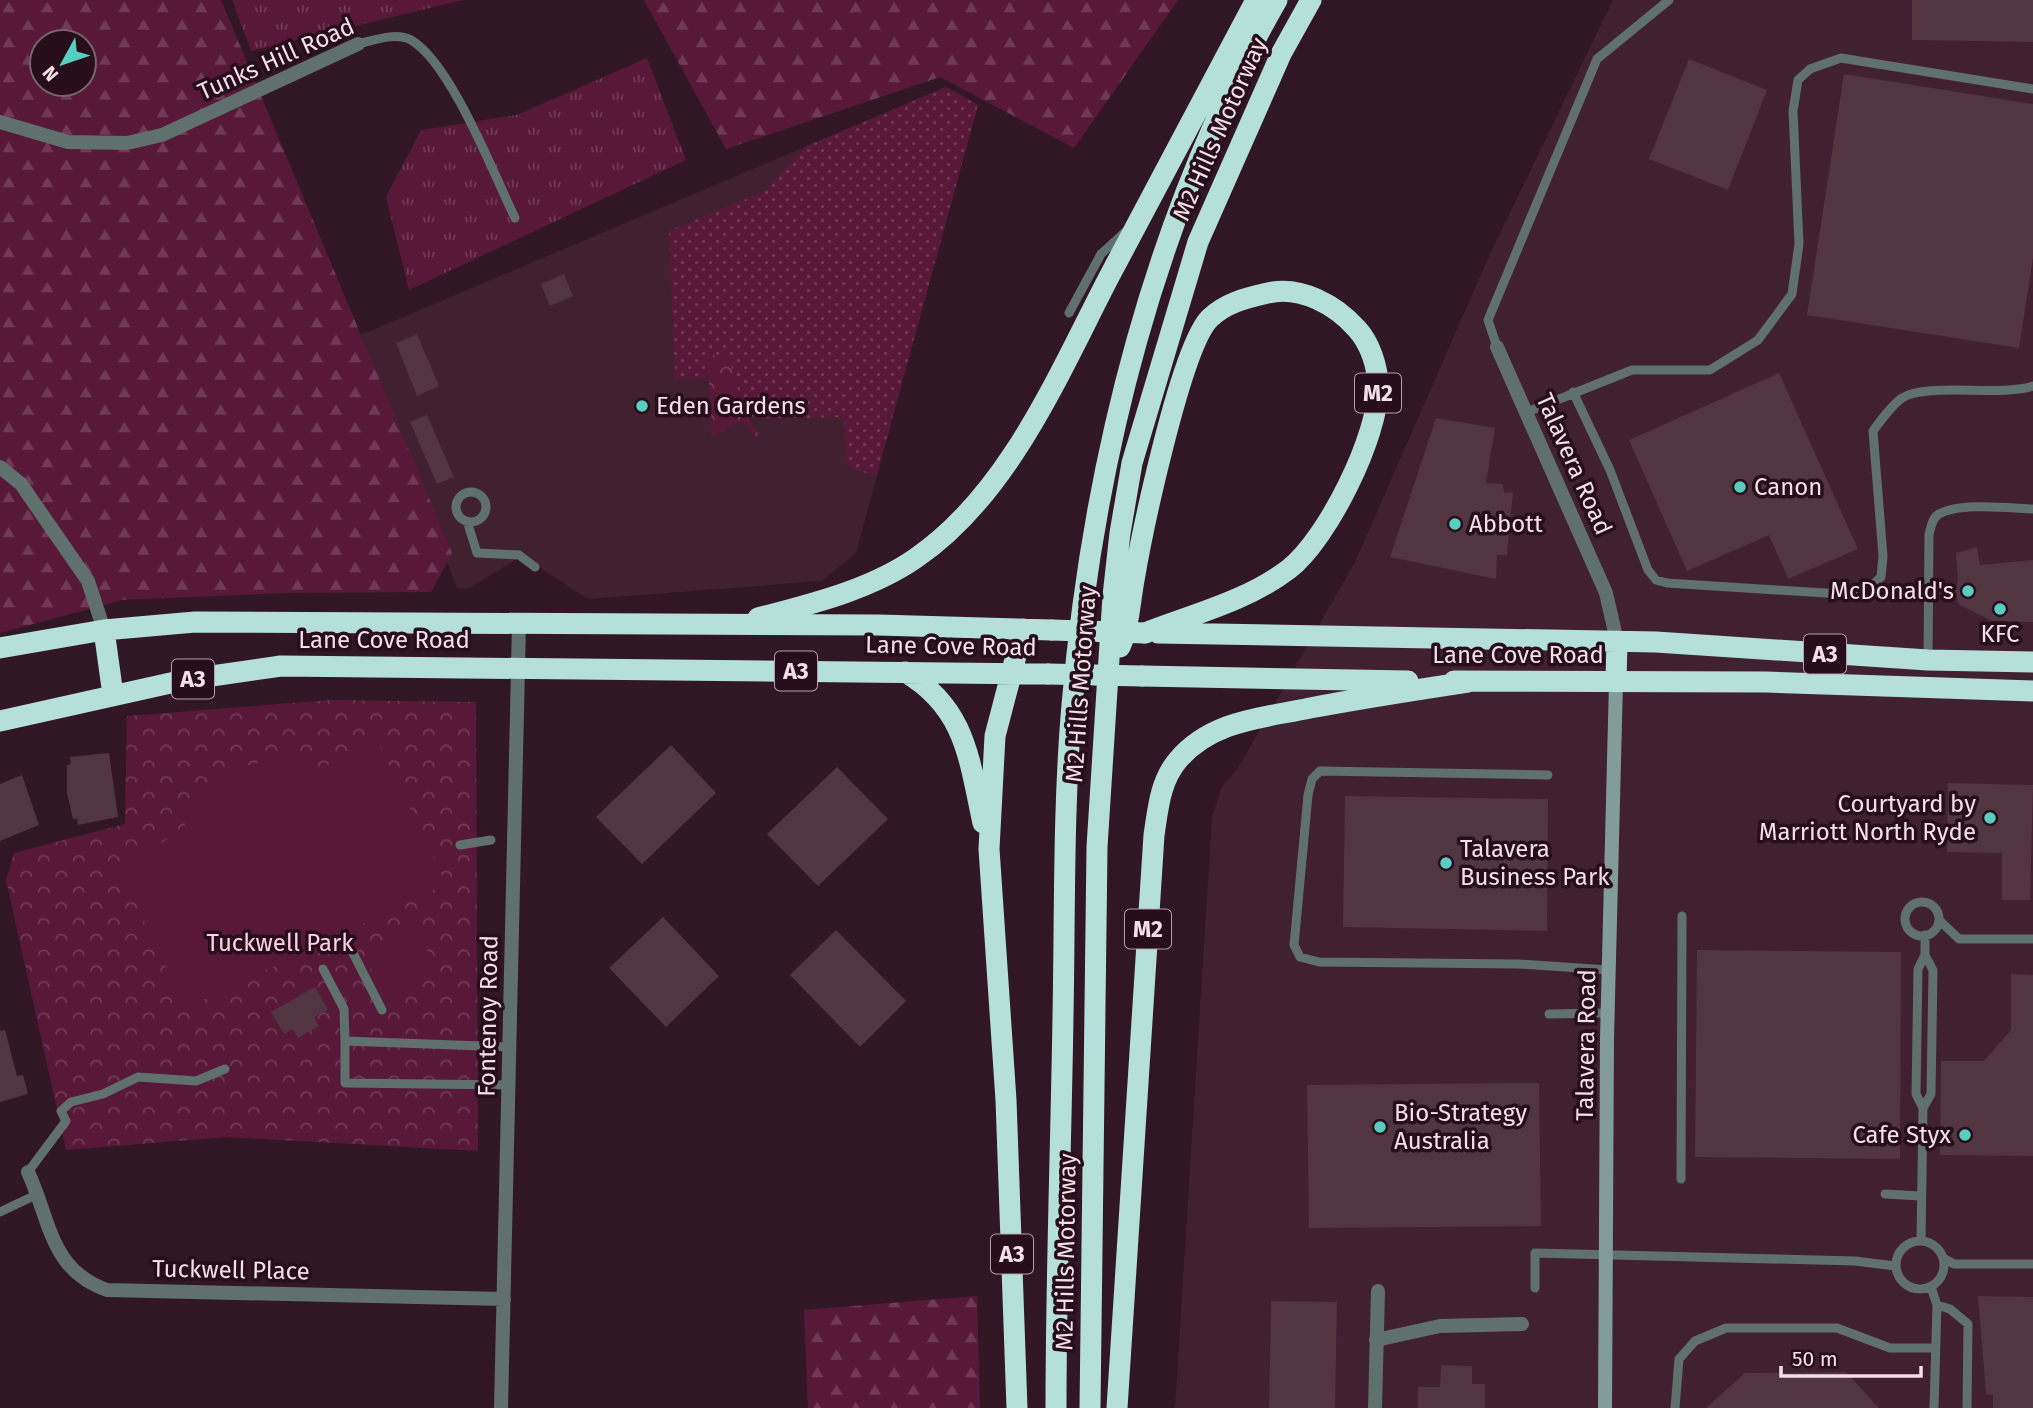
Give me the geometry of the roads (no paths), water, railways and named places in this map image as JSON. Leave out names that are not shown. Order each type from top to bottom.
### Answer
[{"type":"highway","points":[[732,625],[819,601],[873,581],[915,559],[957,525],[1004,469],[1256,0]]},
{"type":"highway","name":"M2 Hills Motorway","points":[[1056,1408],[1069,761],[1073,693],[1092,539],[1117,423],[1152,291],[1207,143],[1277,0]]},
{"type":"highway","name":"M2 Hills Motorway","points":[[1090,1408],[1097,847],[1114,578],[1132,463],[1166,339],[1198,242],[1280,54],[1311,0]]},
{"type":"highway","name":"M2","points":[[1107,678],[1122,642],[1147,521],[1183,376],[1196,338],[1210,318],[1236,300],[1275,291],[1289,292],[1326,304],[1360,332],[1372,355],[1378,386],[1376,412],[1356,468],[1329,523],[1291,567],[1257,591],[1145,633]]},
{"type":"highway","name":"Lane Cove Road","points":[[0,648],[104,630],[195,622],[732,625],[1616,641],[1928,660],[2033,662]]},
{"type":"highway","name":"A3","points":[[1017,1408],[1006,1100],[989,849],[995,736],[1023,629]]},
{"type":"highway","points":[[104,630],[114,695]]},
{"type":"highway","points":[[1616,641],[1616,682]]},
{"type":"highway","name":"Lane Cove Road","points":[[0,721],[114,695],[281,666],[905,672],[1468,682],[1766,682],[2033,691]]},
{"type":"highway","name":"A3","points":[[905,672],[933,692],[957,723],[967,746],[989,849]]},
{"type":"highway","name":"M2","points":[[1116,1408],[1154,835],[1160,799],[1167,778],[1178,760],[1195,744],[1229,725],[1356,698],[1468,682]]},
{"type":"main road","name":"Talavera Road","points":[[1605,1408],[1608,1013],[1616,682]]},
{"type":"street","name":"Tunks Hill Road","points":[[0,121],[68,142],[127,143],[162,135],[358,44]]},
{"type":"street","name":"Talavera Road","points":[[1497,347],[1606,593],[1616,641]]},
{"type":"street","points":[[0,467],[20,484],[88,581],[104,630]]},
{"type":"street","name":"Fontenoy Road","points":[[502,1408],[519,625]]},
{"type":"street","name":"Tuckwell Place","points":[[28,1172],[62,1260],[86,1282],[107,1290],[504,1300]]},
{"type":"street","points":[[1375,1408],[1378,1291]]},
{"type":"street","points":[[1377,1340],[1440,1326],[1521,1324]]},
{"type":"lane","points":[[1497,347],[1488,320],[1597,59],[1669,0]]},
{"type":"lane","name":"Tunks Hill Road","points":[[358,44],[394,36],[410,39],[426,52],[454,91],[514,218]]},
{"type":"lane","points":[[1527,412],[1632,370],[1710,370],[1758,340],[1792,294],[1798,244],[1793,111],[1798,79],[1811,69],[1841,58],[1904,66],[2033,89]]},
{"type":"lane","points":[[1069,313],[1101,254],[1142,215]]},
{"type":"lane","points":[[1573,392],[1610,470],[1648,570],[1656,580],[1667,583],[1840,594],[1864,593],[1881,577],[1883,556],[1873,431],[1885,415],[1904,396],[1983,389],[2016,392],[2033,386]]},
{"type":"lane","points":[[1928,660],[1929,534],[1933,520],[1940,514],[1958,509],[2033,509]]},
{"type":"lane","points":[[467,521],[477,553],[519,555],[535,567]]},
{"type":"lane","points":[[1548,775],[1320,771],[1312,779],[1308,794],[1294,946],[1300,957],[1319,962],[1519,964],[1609,970]]},
{"type":"lane","points":[[460,845],[491,839]]},
{"type":"lane","points":[[1939,920],[1936,929],[1925,935],[1916,934],[1908,926],[1906,915],[1912,906],[1928,903],[1936,910],[1939,920],[1959,939],[2033,939]]},
{"type":"lane","points":[[1681,1179],[1682,916]]},
{"type":"lane","points":[[1923,1108],[1916,1094],[1916,1080],[1918,969],[1925,955],[1925,935]]},
{"type":"lane","points":[[353,953],[382,1010]]},
{"type":"lane","points":[[1921,1241],[1923,1108],[1931,1094],[1933,970],[1925,955]]},
{"type":"lane","points":[[323,969],[344,1009],[345,1083],[509,1085]]},
{"type":"lane","points":[[1549,1014],[1608,1013]]},
{"type":"lane","points":[[345,1041],[510,1047]]},
{"type":"lane","points":[[28,1172],[66,1121],[61,1111],[71,1102],[103,1094],[138,1077],[195,1080],[225,1069]]},
{"type":"lane","points":[[0,1212],[38,1194]]},
{"type":"lane","points":[[1885,1194],[1920,1196]]},
{"type":"lane","points":[[1921,1241],[1937,1248],[1943,1258],[1944,1270],[1940,1279],[1931,1287],[1921,1290],[1900,1281],[1895,1266],[1903,1247],[1921,1241]]},
{"type":"lane","points":[[1535,1288],[1535,1253],[1856,1261],[1895,1266]]},
{"type":"lane","points":[[1943,1258],[1954,1264],[2033,1264]]},
{"type":"lane","points":[[1931,1287],[1937,1305],[1934,1408]]},
{"type":"lane","points":[[1937,1305],[1950,1309],[1968,1324],[1967,1408]]},
{"type":"lane","points":[[1675,1408],[1679,1359],[1695,1341],[1726,1328],[1837,1328],[1890,1348],[1936,1348]]},
{"type":"place","name":"Eden Gardens","points":[[642,406]]},
{"type":"place","name":"Canon","points":[[1740,487]]},
{"type":"place","name":"Abbott","points":[[1455,524]]},
{"type":"place","name":"McDonald's","points":[[1968,591]]},
{"type":"place","name":"KFC","points":[[2000,609]]},
{"type":"place","name":"Courtyard by Marriott North Ryde","points":[[1990,818]]},
{"type":"place","name":"Talavera Business Park","points":[[1446,863]]},
{"type":"place","name":"Bio-Strategy Australia","points":[[1380,1127]]},
{"type":"place","name":"Cafe Styx","points":[[1965,1135]]},
{"type":"park label","name":"Tuckwell Park","points":[[280,943]]}]
